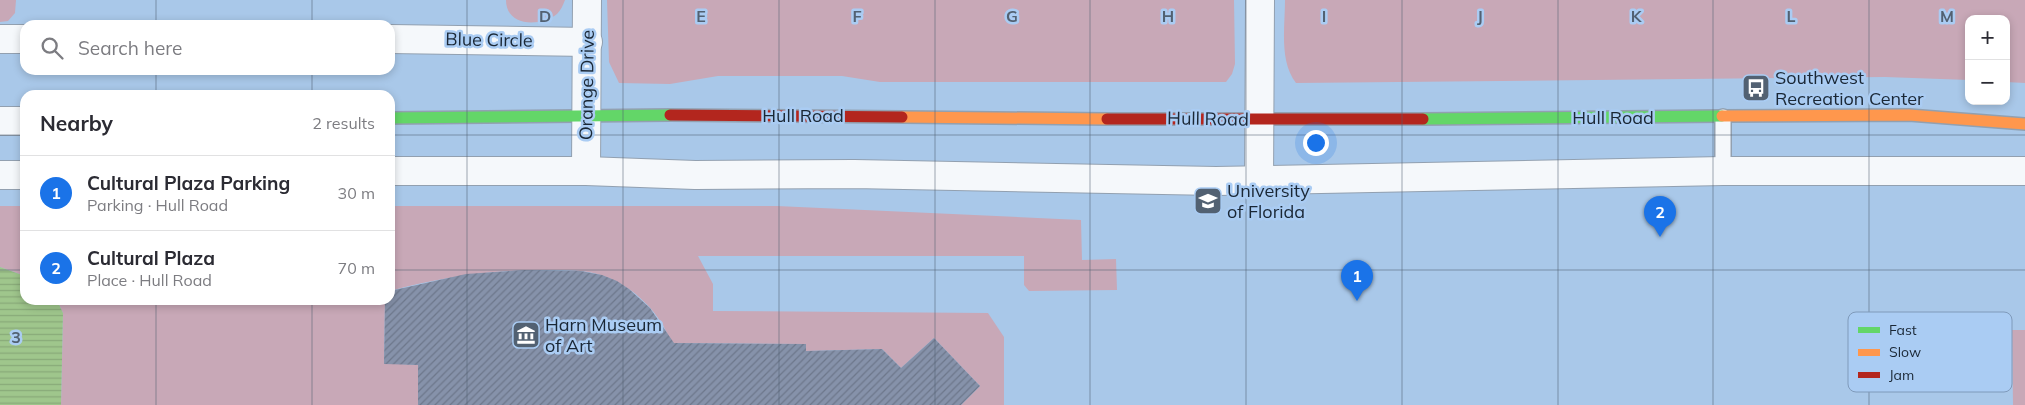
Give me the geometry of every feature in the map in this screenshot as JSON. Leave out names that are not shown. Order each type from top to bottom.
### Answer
[{"type":"street","name":"Orange Drive","points":[[586,171],[587,0]]},
{"type":"street","points":[[1259,180],[1260,0]]},
{"type":"street","points":[[0,39],[20,39]]},
{"type":"street","name":"Blue Circle","points":[[395,39],[588,42]]},
{"type":"street","name":"Hull Road","points":[[395,118],[682,116],[1260,120],[1909,115],[2025,124]]},
{"type":"street","points":[[0,121],[20,121]]},
{"type":"street","points":[[395,170],[1259,180],[1723,171],[2025,172]]},
{"type":"street","points":[[0,175],[20,175]]},
{"type":"lane","points":[[1723,117],[1723,171]]},
{"type":"shaded area","name":"University of Florida","points":[[0,0],[2025,0],[2025,405],[0,405]]},
{"type":"shaded area","points":[[0,0],[16,0],[15,13],[8,21],[0,22]]},
{"type":"shaded area","points":[[506,0],[565,0],[557,14],[550,18],[542,21],[525,22],[518,20],[512,15],[507,9]]},
{"type":"shaded area","points":[[607,0],[1234,0],[1235,64],[1232,74],[1226,82],[880,82],[842,76],[718,76],[670,84],[619,83],[609,62]]},
{"type":"shaded area","points":[[1285,0],[2025,0],[2025,83],[2010,82],[2010,15],[1965,15],[1965,80],[1885,77],[1296,83],[1287,65],[1284,32]]},
{"type":"shaded area","points":[[0,206],[20,206],[20,274],[0,267]]},
{"type":"shaded area","points":[[395,206],[777,206],[1081,220],[1082,260],[1116,259],[1117,290],[1029,291],[1024,285],[1024,256],[698,256],[713,284],[713,311],[988,313],[1004,337],[1004,405],[961,405],[980,386],[934,338],[901,368],[882,349],[806,351],[806,344],[671,343],[661,321],[645,302],[626,287],[604,276],[581,271],[524,270],[485,273],[428,282],[395,290]]},
{"type":"shaded area","points":[[0,267],[20,274],[20,305],[59,305],[63,313],[61,405],[0,405]]},
{"type":"shaded area","points":[[59,305],[385,305],[384,363],[418,365],[418,405],[61,405],[63,313]]},
{"type":"shaded area","points":[[2012,330],[2025,330],[2025,405],[2013,405]]},
{"type":"building","name":"Harn Museum of Art","points":[[525,270],[581,271],[602,275],[617,281],[629,289],[650,308],[674,343],[806,344],[806,351],[882,349],[901,368],[934,338],[980,386],[961,405],[418,405],[418,365],[384,364],[385,305],[395,305],[395,290],[466,274]]},
{"type":"traffic: fast","points":[[395,118],[670,115]]},
{"type":"traffic: fast","points":[[1423,119],[1722,116]]},
{"type":"traffic: slow","points":[[1722,116],[1909,115],[2025,124]]},
{"type":"traffic: slow","points":[[902,117],[1107,119]]},
{"type":"traffic: jam","points":[[670,115],[902,117]]},
{"type":"traffic: jam","points":[[1107,119],[1423,119]]},
{"type":"place","name":"Southwest Recreation Center","points":[[1756,88]]},
{"type":"place","name":"University of Florida","points":[[1208,201]]},
{"type":"place","name":"Cultural Plaza","points":[[1660,237]]},
{"type":"place","name":"Cultural Plaza Parking","points":[[1357,301]]},
{"type":"place","name":"Harn Museum of Art","points":[[526,335]]}]
